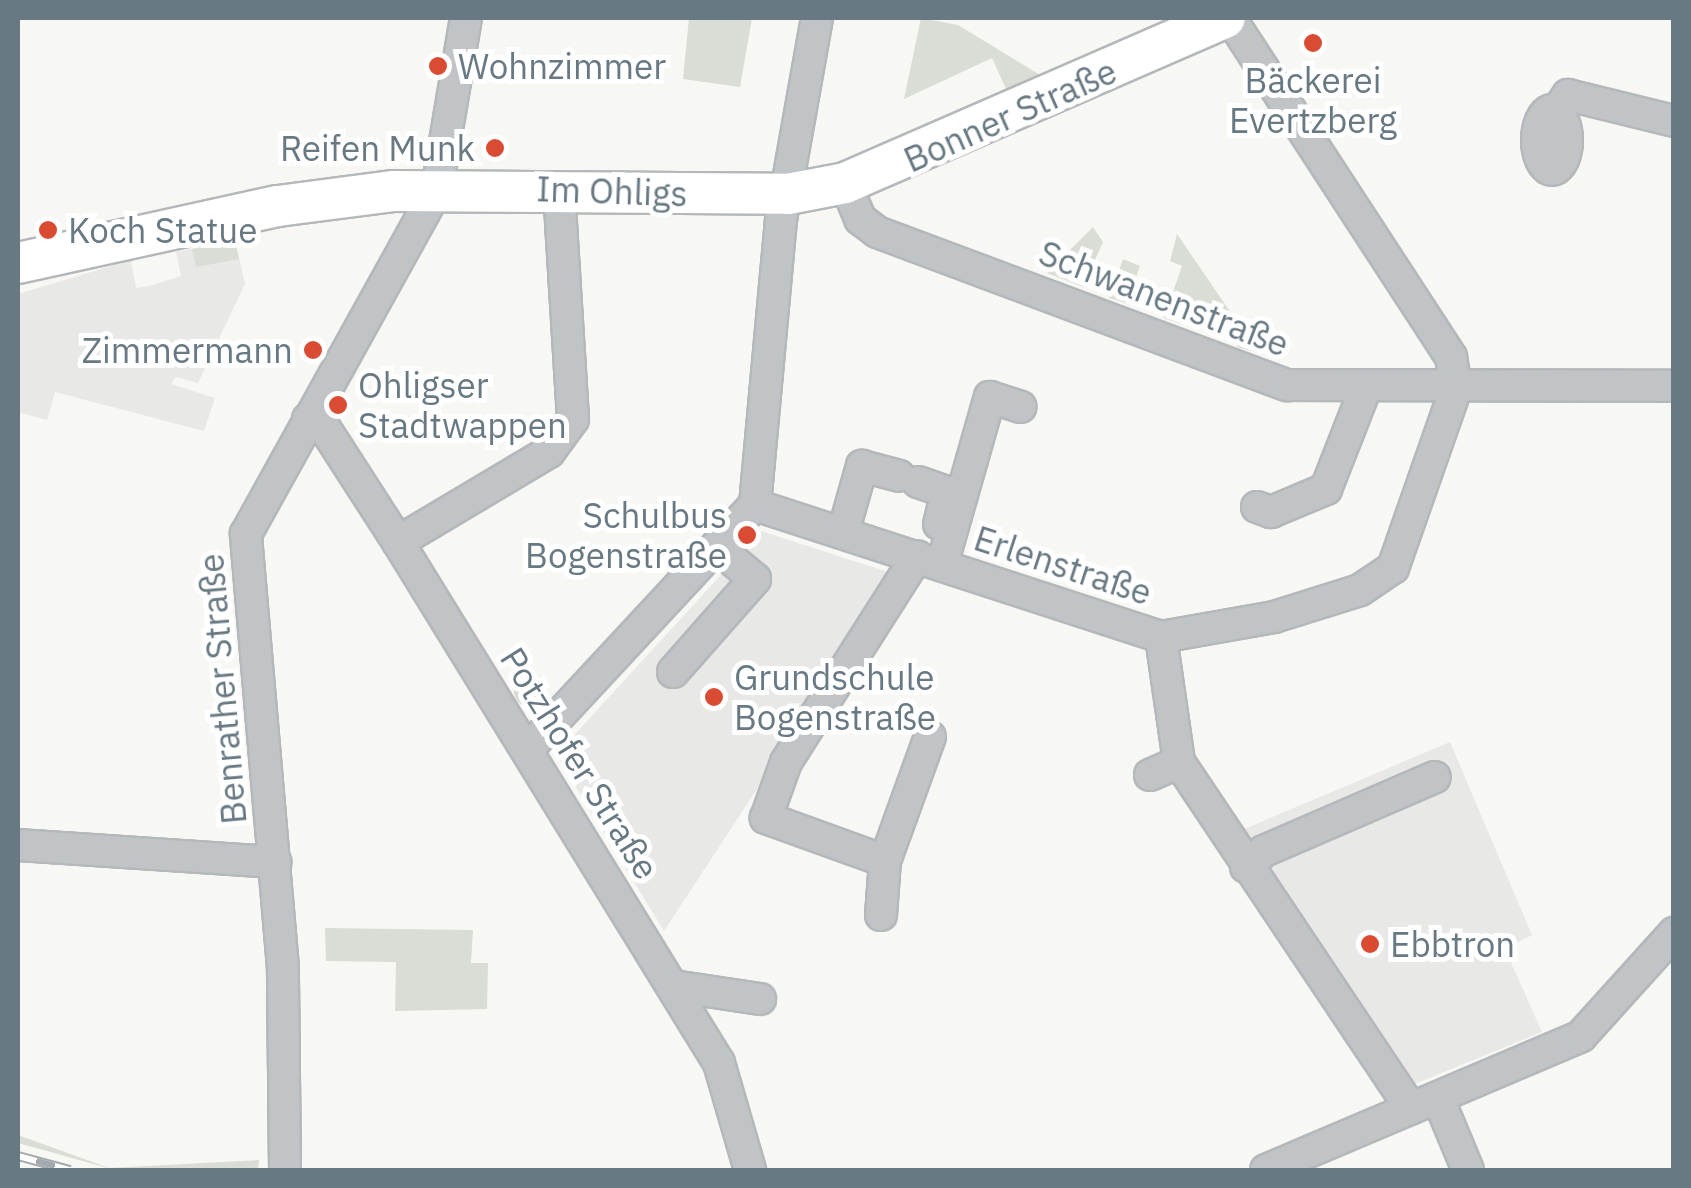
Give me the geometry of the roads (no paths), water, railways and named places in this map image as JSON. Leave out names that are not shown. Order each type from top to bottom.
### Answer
[{"type":"main road","name":"Bonner Straße","points":[[788,194],[845,184],[1228,18]]},
{"type":"main road","name":"Im Ohligs","points":[[18,263],[278,206],[437,189],[788,194]]},
{"type":"street","name":"Benrather Straße","points":[[285,1170],[276,862],[246,534],[437,189],[466,18]]},
{"type":"street","points":[[528,750],[755,505],[788,194],[817,18]]},
{"type":"street","points":[[1228,18],[1438,328],[1456,388]]},
{"type":"street","points":[[1556,113],[1568,95],[1674,121]]},
{"type":"street","name":"Schwanenstraße","points":[[845,184],[860,219],[878,232],[1287,386],[1674,386]]},
{"type":"street","points":[[398,542],[549,452],[573,420],[559,189]]},
{"type":"street","points":[[1257,507],[1271,512],[1326,490],[1366,387]]},
{"type":"street","name":"Erlenstraße","points":[[755,505],[1161,636],[1208,635],[1380,580],[1407,540],[1456,388]]},
{"type":"street","points":[[886,861],[766,818],[786,762],[929,560],[990,396],[1020,407]]},
{"type":"street","name":"Potzhofer Straße","points":[[308,419],[322,424],[398,542],[720,1062],[750,1170]]},
{"type":"street","points":[[842,533],[862,466],[908,479],[948,492],[929,560]]},
{"type":"street","points":[[673,672],[755,580],[718,548]]},
{"type":"street","points":[[1161,636],[1179,762],[1246,867],[1424,1104],[1468,1170]]},
{"type":"street","points":[[881,915],[886,861],[930,737]]},
{"type":"street","points":[[1150,775],[1179,762]]},
{"type":"street","points":[[1246,867],[1264,851],[1435,777]]},
{"type":"street","points":[[18,845],[276,862]]},
{"type":"street","points":[[1266,1170],[1580,1036],[1674,933]]},
{"type":"street","points":[[674,986],[760,999]]},
{"type":"railway","points":[[18,1156],[70,1170]]},
{"type":"place","name":"Bäckerei Evertzberg","points":[[1313,43]]},
{"type":"place","name":"Wohnzimmer","points":[[438,66]]},
{"type":"place","name":"Reifen Munk","points":[[495,148]]},
{"type":"place","name":"Koch Statue","points":[[48,230]]},
{"type":"place","name":"Zimmermann","points":[[313,350]]},
{"type":"place","name":"Ohligser Stadtwappen","points":[[338,405]]},
{"type":"place","name":"Schulbus Bogenstraße","points":[[747,535]]},
{"type":"place","name":"Grundschule Bogenstraße","points":[[714,697]]},
{"type":"place","name":"Ebbtron","points":[[1370,944]]}]
